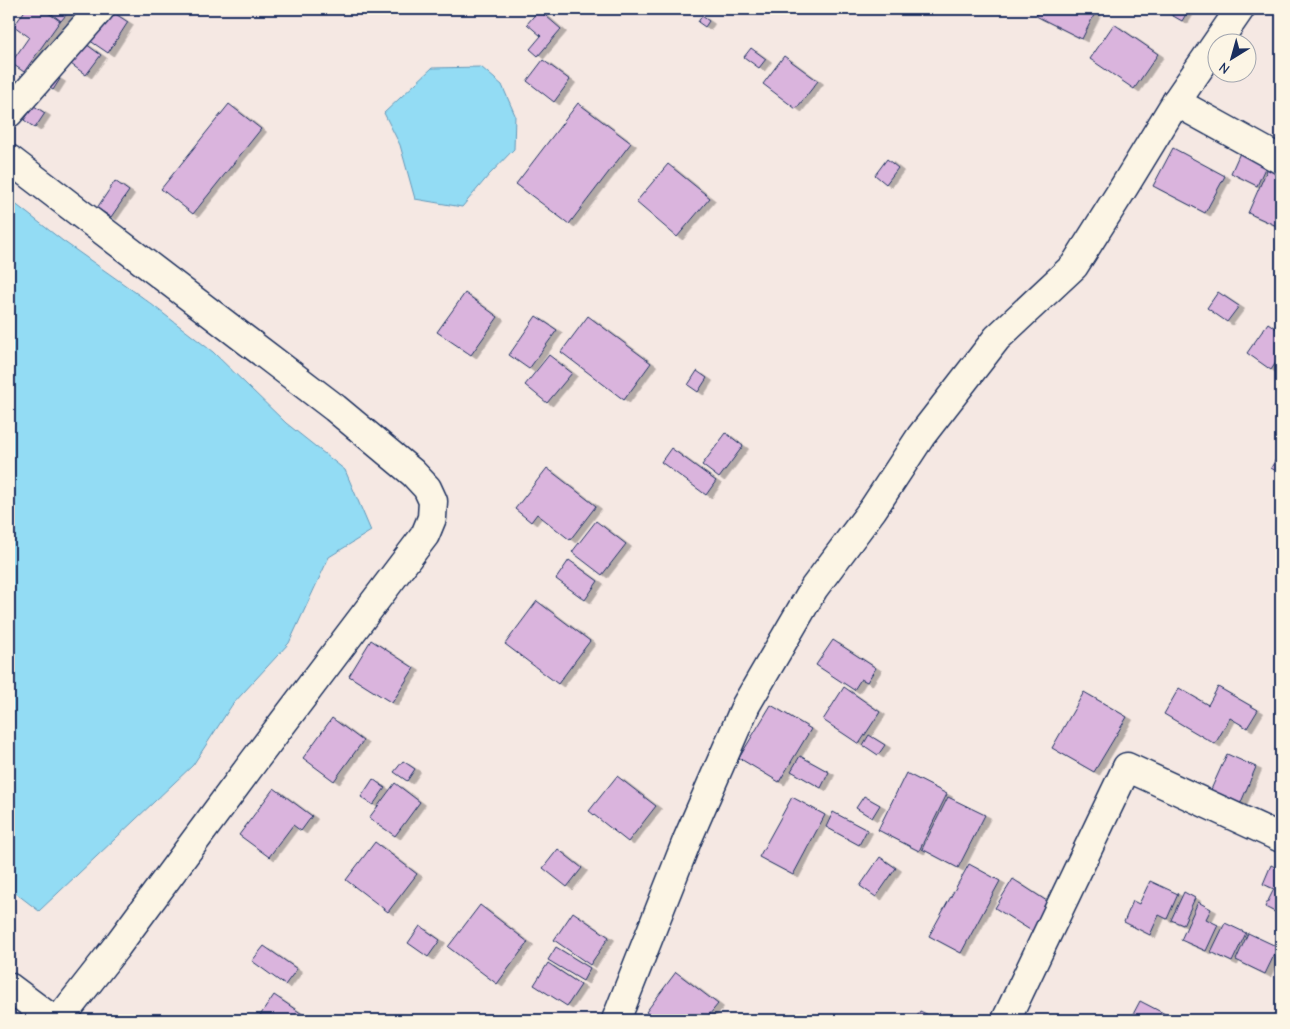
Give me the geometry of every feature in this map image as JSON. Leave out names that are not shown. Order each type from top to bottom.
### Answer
[{"type":"street","points":[[9,113],[100,9]]},
{"type":"street","points":[[616,1020],[688,838],[746,705],[814,588],[873,509],[921,436],[997,338],[1074,266],[1176,102],[1240,9]]},
{"type":"street","points":[[1176,102],[1281,160]]},
{"type":"street","points":[[9,159],[335,408],[413,473],[427,488],[433,501],[432,518],[425,535],[254,760],[117,946],[59,1020]]},
{"type":"street","points":[[1006,1020],[1127,767],[1281,838]]},
{"type":"street","points":[[9,987],[53,1020]]},
{"type":"water","points":[[481,67],[502,85],[515,115],[514,149],[462,207],[415,199],[400,145],[384,113],[432,68]]},
{"type":"water","points":[[9,199],[213,352],[286,423],[345,470],[371,531],[329,557],[289,643],[232,705],[193,765],[39,911],[9,888]]},
{"type":"building","points":[[26,9],[42,9],[60,21],[24,72],[11,63],[29,37],[14,26]]},
{"type":"building","points":[[50,9],[71,9],[61,21],[48,11]]},
{"type":"building","points":[[108,9],[128,22],[108,53],[83,36]]},
{"type":"building","points":[[1040,9],[1097,9],[1082,39],[1036,16]]},
{"type":"building","points":[[1161,9],[1189,9],[1182,21]]},
{"type":"building","points":[[539,10],[561,29],[538,56],[530,49],[541,36],[527,24]]},
{"type":"building","points":[[702,16],[709,21],[705,27],[698,22]]},
{"type":"building","points":[[1114,24],[1158,54],[1134,89],[1090,59]]},
{"type":"building","points":[[79,39],[101,55],[86,75],[64,59]]},
{"type":"building","points":[[751,48],[766,59],[759,68],[744,57]]},
{"type":"building","points":[[784,56],[818,81],[796,109],[763,84]]},
{"type":"building","points":[[543,60],[570,80],[554,102],[527,81]]},
{"type":"building","points":[[49,72],[60,79],[53,90],[42,83]]},
{"type":"building","points":[[578,103],[631,143],[569,224],[516,184]]},
{"type":"building","points":[[229,104],[261,129],[193,214],[161,189]]},
{"type":"building","points":[[34,106],[45,113],[35,128],[24,120]]},
{"type":"building","points":[[1243,146],[1269,159],[1257,186],[1231,173]]},
{"type":"building","points":[[1173,148],[1225,176],[1205,213],[1153,186]]},
{"type":"building","points":[[887,159],[898,168],[886,184],[875,175]]},
{"type":"building","points":[[1271,161],[1281,165],[1281,222],[1279,227],[1248,213]]},
{"type":"building","points":[[668,164],[710,198],[677,237],[636,202]]},
{"type":"building","points":[[115,181],[129,191],[111,217],[97,208]]},
{"type":"building","points":[[1218,292],[1239,306],[1227,322],[1207,308]]},
{"type":"building","points":[[465,293],[498,317],[471,355],[437,332]]},
{"type":"building","points":[[536,316],[557,330],[529,369],[509,355]]},
{"type":"building","points":[[588,316],[651,363],[624,400],[561,352]]},
{"type":"building","points":[[1268,323],[1281,332],[1281,355],[1271,370],[1247,353]]},
{"type":"building","points":[[549,355],[572,373],[547,403],[525,385]]},
{"type":"building","points":[[1281,360],[1281,372],[1276,368]]},
{"type":"building","points":[[697,371],[707,378],[698,392],[688,385]]},
{"type":"building","points":[[726,433],[743,446],[719,478],[702,465]]},
{"type":"building","points":[[671,448],[716,481],[706,495],[661,462]]},
{"type":"building","points":[[1281,450],[1281,474],[1271,468]]},
{"type":"building","points":[[547,468],[596,506],[570,540],[537,514],[531,522],[515,509]]},
{"type":"building","points":[[596,521],[626,544],[602,575],[572,552]]},
{"type":"building","points":[[569,560],[598,581],[585,600],[556,579]]},
{"type":"building","points":[[537,601],[590,641],[558,684],[505,644]]},
{"type":"building","points":[[371,640],[414,668],[392,703],[349,676]]},
{"type":"building","points":[[833,640],[876,668],[867,682],[861,679],[854,690],[816,665]]},
{"type":"building","points":[[844,687],[880,712],[859,744],[823,720]]},
{"type":"building","points":[[1218,687],[1258,710],[1247,728],[1230,718],[1215,744],[1164,714],[1179,688],[1208,705]]},
{"type":"building","points":[[1084,692],[1127,717],[1094,772],[1052,748]]},
{"type":"building","points":[[771,705],[811,729],[779,782],[739,758]]},
{"type":"building","points":[[332,718],[363,741],[334,781],[303,758]]},
{"type":"building","points":[[869,735],[885,745],[878,755],[863,745]]},
{"type":"building","points":[[1227,754],[1256,767],[1239,807],[1209,794]]},
{"type":"building","points":[[800,756],[829,772],[821,788],[791,771]]},
{"type":"building","points":[[403,761],[415,769],[407,781],[394,772]]},
{"type":"building","points":[[906,773],[947,794],[919,851],[878,830]]},
{"type":"building","points":[[617,776],[656,806],[628,842],[589,811]]},
{"type":"building","points":[[373,779],[385,788],[373,805],[361,797]]},
{"type":"building","points":[[395,783],[420,802],[395,836],[369,818]]},
{"type":"building","points":[[274,788],[312,816],[301,831],[293,825],[269,857],[239,835]]},
{"type":"building","points":[[864,796],[880,805],[872,818],[856,808]]},
{"type":"building","points":[[792,797],[825,815],[793,875],[759,857]]},
{"type":"building","points":[[948,797],[985,815],[958,868],[922,849]]},
{"type":"building","points":[[833,812],[867,830],[859,845],[826,827]]},
{"type":"building","points":[[375,842],[417,874],[388,912],[346,880]]},
{"type":"building","points":[[558,849],[582,868],[567,887],[543,868]]},
{"type":"building","points":[[880,857],[896,868],[876,897],[860,886]]},
{"type":"building","points":[[969,864],[1000,881],[961,953],[929,936]]},
{"type":"building","points":[[1271,865],[1281,870],[1281,915],[1265,907],[1274,889],[1263,884]]},
{"type":"building","points":[[1013,879],[1056,907],[1038,935],[995,908]]},
{"type":"building","points":[[1150,881],[1178,894],[1167,919],[1159,915],[1150,935],[1124,922],[1133,901],[1139,904]]},
{"type":"building","points":[[1184,892],[1195,898],[1183,925],[1171,920]]},
{"type":"building","points":[[1198,902],[1211,909],[1206,919],[1218,925],[1206,951],[1181,940]]},
{"type":"building","points":[[480,905],[528,942],[497,984],[448,947]]},
{"type":"building","points":[[573,912],[609,937],[590,965],[554,940]]},
{"type":"building","points":[[1225,923],[1246,933],[1232,962],[1211,952]]},
{"type":"building","points":[[420,926],[440,940],[428,957],[408,943]]},
{"type":"building","points":[[1248,933],[1278,947],[1265,974],[1236,960]]},
{"type":"building","points":[[264,946],[297,969],[285,985],[252,961]]},
{"type":"building","points":[[556,947],[590,968],[583,981],[548,960]]},
{"type":"building","points":[[548,963],[581,985],[567,1006],[534,985]]},
{"type":"building","points":[[676,972],[718,1004],[705,1020],[656,1020],[646,1012]]},
{"type":"building","points":[[274,995],[311,1020],[257,1020]]},
{"type":"building","points":[[1140,1001],[1167,1015],[1164,1020],[1130,1020]]},
{"type":"building","points":[[920,1011],[939,1020],[915,1020]]}]
